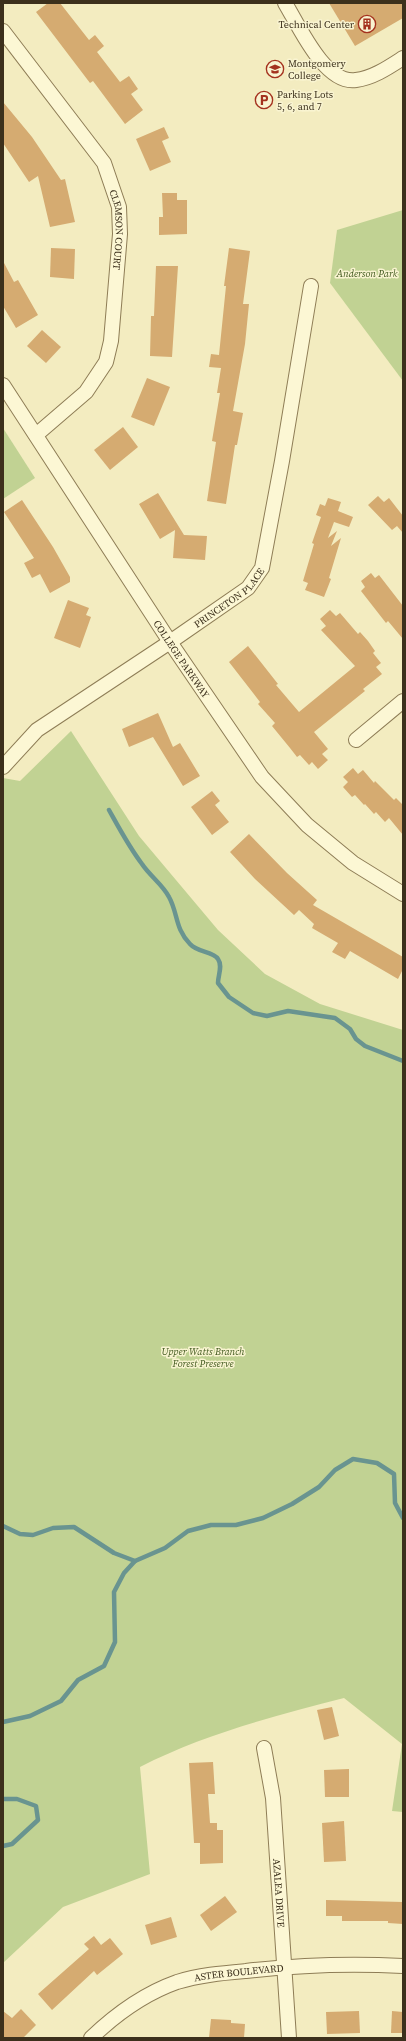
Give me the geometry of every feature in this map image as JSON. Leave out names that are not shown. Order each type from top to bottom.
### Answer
[{"type":"street","points":[[286,3],[315,53],[328,70],[340,79],[355,80],[368,77],[403,58]]},
{"type":"street","name":"CLEMSON COURT","points":[[3,31],[104,163],[119,207],[120,242],[111,341],[106,362],[86,392],[36,435]]},
{"type":"street","name":"PRINCETON PLACE","points":[[3,767],[37,730],[170,642],[248,588],[262,568],[282,461],[310,286]]},
{"type":"street","name":"COLLEGE PARKWAY","points":[[3,385],[170,642],[262,777],[313,830],[353,863],[403,894]]},
{"type":"street","points":[[356,740],[403,701]]},
{"type":"street","name":"AZALEA DRIVE","points":[[264,1748],[273,1798],[289,2038]]},
{"type":"street","name":"ASTER BOULEVARD","points":[[92,2038],[102,2028],[150,1994],[177,1982],[207,1975],[284,1966],[355,1963],[403,1966]]},
{"type":"green space","name":"Anderson Park","points":[[403,210],[403,381],[330,283],[337,230]]},
{"type":"green space","points":[[3,428],[35,478],[3,499]]},
{"type":"green space","name":"Upper Watts Branch Forest Preserve","points":[[71,731],[139,836],[218,930],[265,974],[320,1004],[403,1030],[403,1812],[392,1811],[402,1744],[344,1698],[214,1735],[164,1755],[140,1767],[150,1874],[63,1907],[3,1963],[3,778],[20,781]]},
{"type":"building","points":[[48,3],[60,3],[89,40],[95,35],[104,46],[97,52],[120,82],[129,76],[138,89],[131,94],[143,110],[125,124],[93,81],[90,83],[36,12]]},
{"type":"building","name":"Technical Center","points":[[329,3],[403,3],[403,18],[355,46]]},
{"type":"building","points":[[3,102],[32,137],[61,180],[65,179],[75,222],[50,227],[38,176],[29,182],[3,143]]},
{"type":"building","points":[[164,127],[169,138],[162,141],[171,162],[150,171],[136,139]]},
{"type":"building","points":[[162,193],[177,193],[177,200],[187,200],[187,234],[159,235],[159,217],[163,217]]},
{"type":"building","points":[[51,248],[75,249],[74,279],[50,277]]},
{"type":"building","points":[[229,248],[250,251],[243,304],[249,304],[245,344],[233,411],[243,413],[237,445],[235,445],[226,504],[207,501],[216,442],[212,441],[220,393],[217,393],[221,368],[209,367],[211,354],[219,355],[226,286],[224,286]]},
{"type":"building","points":[[3,261],[14,282],[18,280],[38,315],[16,328],[3,306]]},
{"type":"building","points":[[156,266],[178,266],[172,357],[150,356],[151,316],[154,316]]},
{"type":"building","points":[[42,330],[61,347],[46,363],[27,346]]},
{"type":"building","points":[[147,378],[170,387],[154,426],[131,417]]},
{"type":"building","points":[[123,427],[138,447],[110,470],[94,450]]},
{"type":"building","points":[[158,493],[184,535],[207,536],[205,560],[173,558],[175,530],[160,539],[139,504]]},
{"type":"building","points":[[378,496],[384,502],[389,498],[403,516],[403,533],[397,526],[392,530],[368,505]]},
{"type":"building","points":[[328,498],[341,502],[338,511],[353,517],[349,527],[334,522],[328,538],[337,531],[331,546],[341,538],[329,578],[331,579],[324,597],[305,590],[308,583],[303,581],[314,544],[312,543],[321,517],[316,515],[320,504],[325,506]]},
{"type":"building","points":[[22,500],[53,547],[70,577],[70,582],[50,593],[40,574],[32,578],[24,563],[34,558],[4,512]]},
{"type":"building","points":[[371,573],[375,578],[379,575],[403,606],[403,639],[388,621],[386,623],[361,591],[365,587],[361,581]]},
{"type":"building","points":[[68,600],[89,608],[86,615],[91,617],[80,648],[54,638]]},
{"type":"building","points":[[330,610],[336,616],[340,613],[358,634],[360,632],[368,641],[375,651],[373,653],[381,663],[376,667],[382,674],[363,689],[365,691],[314,732],[328,749],[322,754],[328,760],[318,769],[312,762],[309,765],[300,755],[297,757],[272,726],[275,723],[258,704],[260,702],[229,662],[248,646],[278,684],[276,685],[299,712],[355,666],[321,630],[326,626],[320,619]]},
{"type":"building","points":[[158,713],[173,747],[180,743],[200,776],[183,786],[153,737],[129,747],[122,729]]},
{"type":"building","points":[[353,768],[358,774],[363,770],[374,783],[375,781],[394,800],[396,798],[403,805],[403,835],[389,818],[385,822],[376,812],[374,814],[365,804],[364,805],[355,795],[352,797],[343,787],[348,782],[343,777]]},
{"type":"building","points":[[212,791],[220,801],[215,805],[229,822],[212,835],[191,807]]},
{"type":"building","points":[[249,834],[287,873],[317,900],[313,905],[403,957],[403,969],[398,979],[350,951],[345,959],[332,952],[338,943],[312,928],[314,924],[299,910],[294,915],[255,879],[230,852]]},
{"type":"building","points":[[332,1707],[339,1736],[324,1740],[317,1710]]},
{"type":"building","points":[[213,1762],[215,1794],[208,1794],[210,1823],[217,1823],[217,1830],[223,1830],[223,1863],[200,1864],[200,1843],[194,1843],[189,1763]]},
{"type":"building","points":[[349,1769],[349,1797],[325,1797],[324,1770]]},
{"type":"building","points":[[344,1821],[346,1861],[324,1862],[322,1823]]},
{"type":"building","points":[[225,1896],[237,1912],[211,1931],[200,1915]]},
{"type":"building","points":[[326,1900],[403,1902],[403,1924],[388,1923],[388,1921],[342,1921],[342,1916],[326,1916]]},
{"type":"building","points":[[171,1917],[177,1937],[151,1945],[145,1925]]},
{"type":"building","points":[[94,1936],[101,1945],[110,1938],[123,1954],[97,1975],[94,1971],[52,2010],[38,1994],[89,1949],[84,1944]]},
{"type":"building","points":[[21,2009],[36,2025],[23,2038],[3,2038],[3,2011],[12,2018]]},
{"type":"building","points":[[359,2011],[360,2033],[327,2034],[326,2012]]},
{"type":"building","points":[[392,2011],[403,2012],[403,2033],[391,2033]]},
{"type":"building","points":[[211,2019],[231,2020],[231,2023],[245,2024],[244,2038],[209,2038]]},
{"type":"waterway","points":[[109,810],[137,858],[160,884],[172,903],[179,927],[185,938],[193,947],[216,956],[218,959],[220,968],[218,983],[229,997],[253,1013],[267,1016],[288,1011],[335,1018],[350,1029],[356,1039],[365,1046],[403,1061]]},
{"type":"waterway","points":[[3,1722],[30,1716],[61,1701],[78,1680],[104,1666],[115,1642],[114,1592],[124,1573],[135,1561],[165,1548],[188,1531],[211,1525],[236,1525],[263,1518],[292,1504],[319,1487],[335,1470],[353,1459],[377,1463],[394,1474],[395,1503],[403,1518]]},
{"type":"waterway","points":[[3,1526],[20,1534],[33,1535],[53,1528],[74,1527],[114,1553],[135,1561]]},
{"type":"waterway","points":[[3,1799],[17,1799],[36,1806],[38,1820],[12,1844],[3,1846]]},
{"type":"place","name":"Technical Center","points":[[367,24]]},
{"type":"place","name":"Montgomery College","points":[[275,69]]},
{"type":"place","name":"Parking Lots 5, 6, and 7","points":[[264,100]]}]
